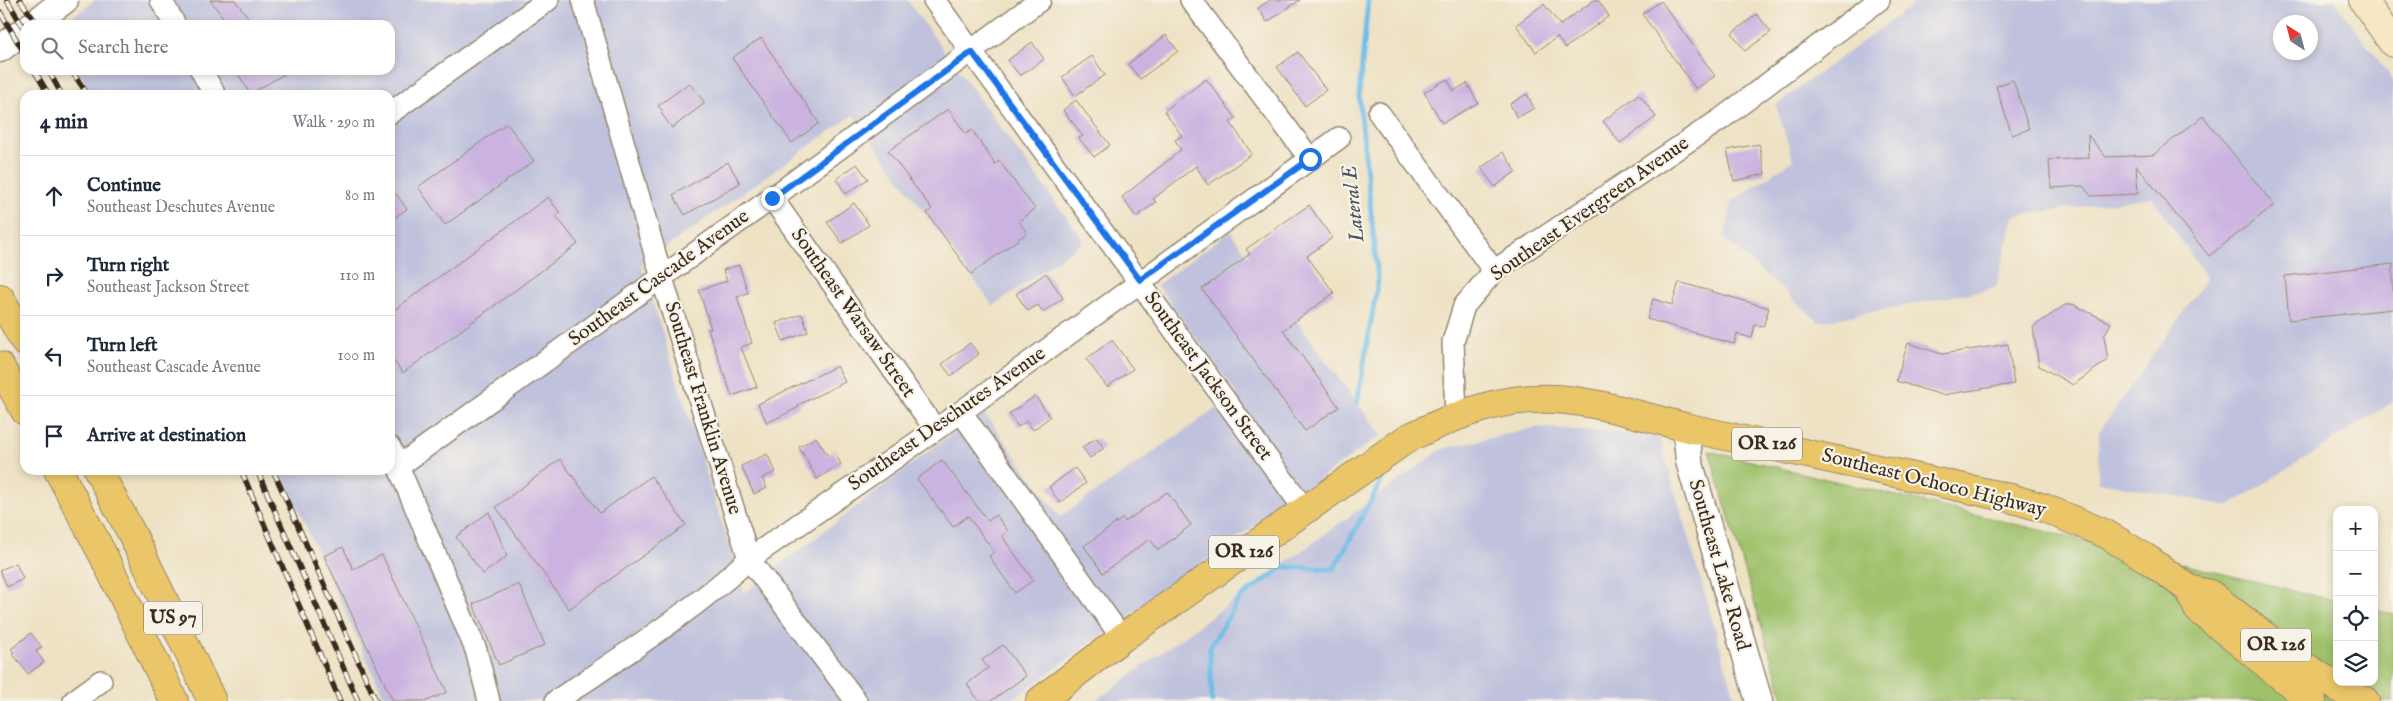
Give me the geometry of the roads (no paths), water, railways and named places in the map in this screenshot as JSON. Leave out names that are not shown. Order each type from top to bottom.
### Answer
[{"type":"highway","points":[[0,298],[20,333]]},
{"type":"highway","points":[[0,366],[20,402]]},
{"type":"highway","name":"Southeast Ochoco Highway","points":[[1456,415],[1505,401],[1535,398],[1576,401],[1686,427],[2000,495],[2044,508],[2106,534],[2148,560],[2188,589],[2210,594],[2301,664],[2350,695],[2365,701]]},
{"type":"highway","name":"OR 126","points":[[1040,701],[1122,638],[1408,438],[1456,415]]},
{"type":"highway","name":"US 97","points":[[61,475],[102,552],[174,701]]},
{"type":"highway","name":"US 97","points":[[101,475],[137,545],[212,701]]},
{"type":"highway","name":"Southeast Ochoco Highway","points":[[2188,589],[2198,609],[2312,701]]},
{"type":"main road","points":[[2363,0],[2393,42]]},
{"type":"street","points":[[39,20],[65,0]]},
{"type":"street","points":[[161,0],[172,20]]},
{"type":"street","points":[[395,109],[548,0]]},
{"type":"street","name":"Southeast Franklin Avenue","points":[[583,0],[661,275],[749,559],[856,701]]},
{"type":"street","name":"Southeast Jackson Street","points":[[934,0],[1140,280],[1305,510]]},
{"type":"street","name":"Southeast Cascade Avenue","points":[[395,455],[772,198],[1040,0]]},
{"type":"street","points":[[1191,0],[1310,159]]},
{"type":"street","name":"Southeast Evergreen Avenue","points":[[1456,415],[1453,342],[1464,306],[1494,271],[1721,118],[1879,0]]},
{"type":"street","points":[[0,49],[20,34]]},
{"type":"street","points":[[204,75],[212,90]]},
{"type":"street","points":[[1380,113],[1494,271]]},
{"type":"street","name":"Southeast Deschutes Avenue","points":[[556,701],[658,632],[727,579],[749,559],[961,412],[1140,280],[1339,138]]},
{"type":"street","name":"Southeast Warsaw Street","points":[[772,198],[935,429]]},
{"type":"street","points":[[961,412],[1122,638]]},
{"type":"street","name":"Southeast Lake Road","points":[[1686,427],[1689,461],[1759,701]]},
{"type":"street","points":[[395,458],[476,650],[489,701]]},
{"type":"street","points":[[74,701],[101,681]]},
{"type":"waterway","name":"Lateral E","points":[[1357,403],[1378,281],[1359,96],[1368,0]]},
{"type":"waterway","name":"Lateral E","points":[[1212,701],[1210,647],[1240,598],[1283,567],[1334,569],[1382,480]]},
{"type":"railway","points":[[7,0],[20,22]]},
{"type":"railway","points":[[20,0],[34,20]]},
{"type":"railway","points":[[0,12],[20,46]]},
{"type":"railway","points":[[37,75],[46,90]]},
{"type":"railway","points":[[51,75],[59,90]]},
{"type":"railway","points":[[74,75],[85,90]]},
{"type":"railway","points":[[243,475],[340,701]]},
{"type":"railway","points":[[259,475],[358,701]]},
{"type":"railway","points":[[275,475],[376,701]]}]
